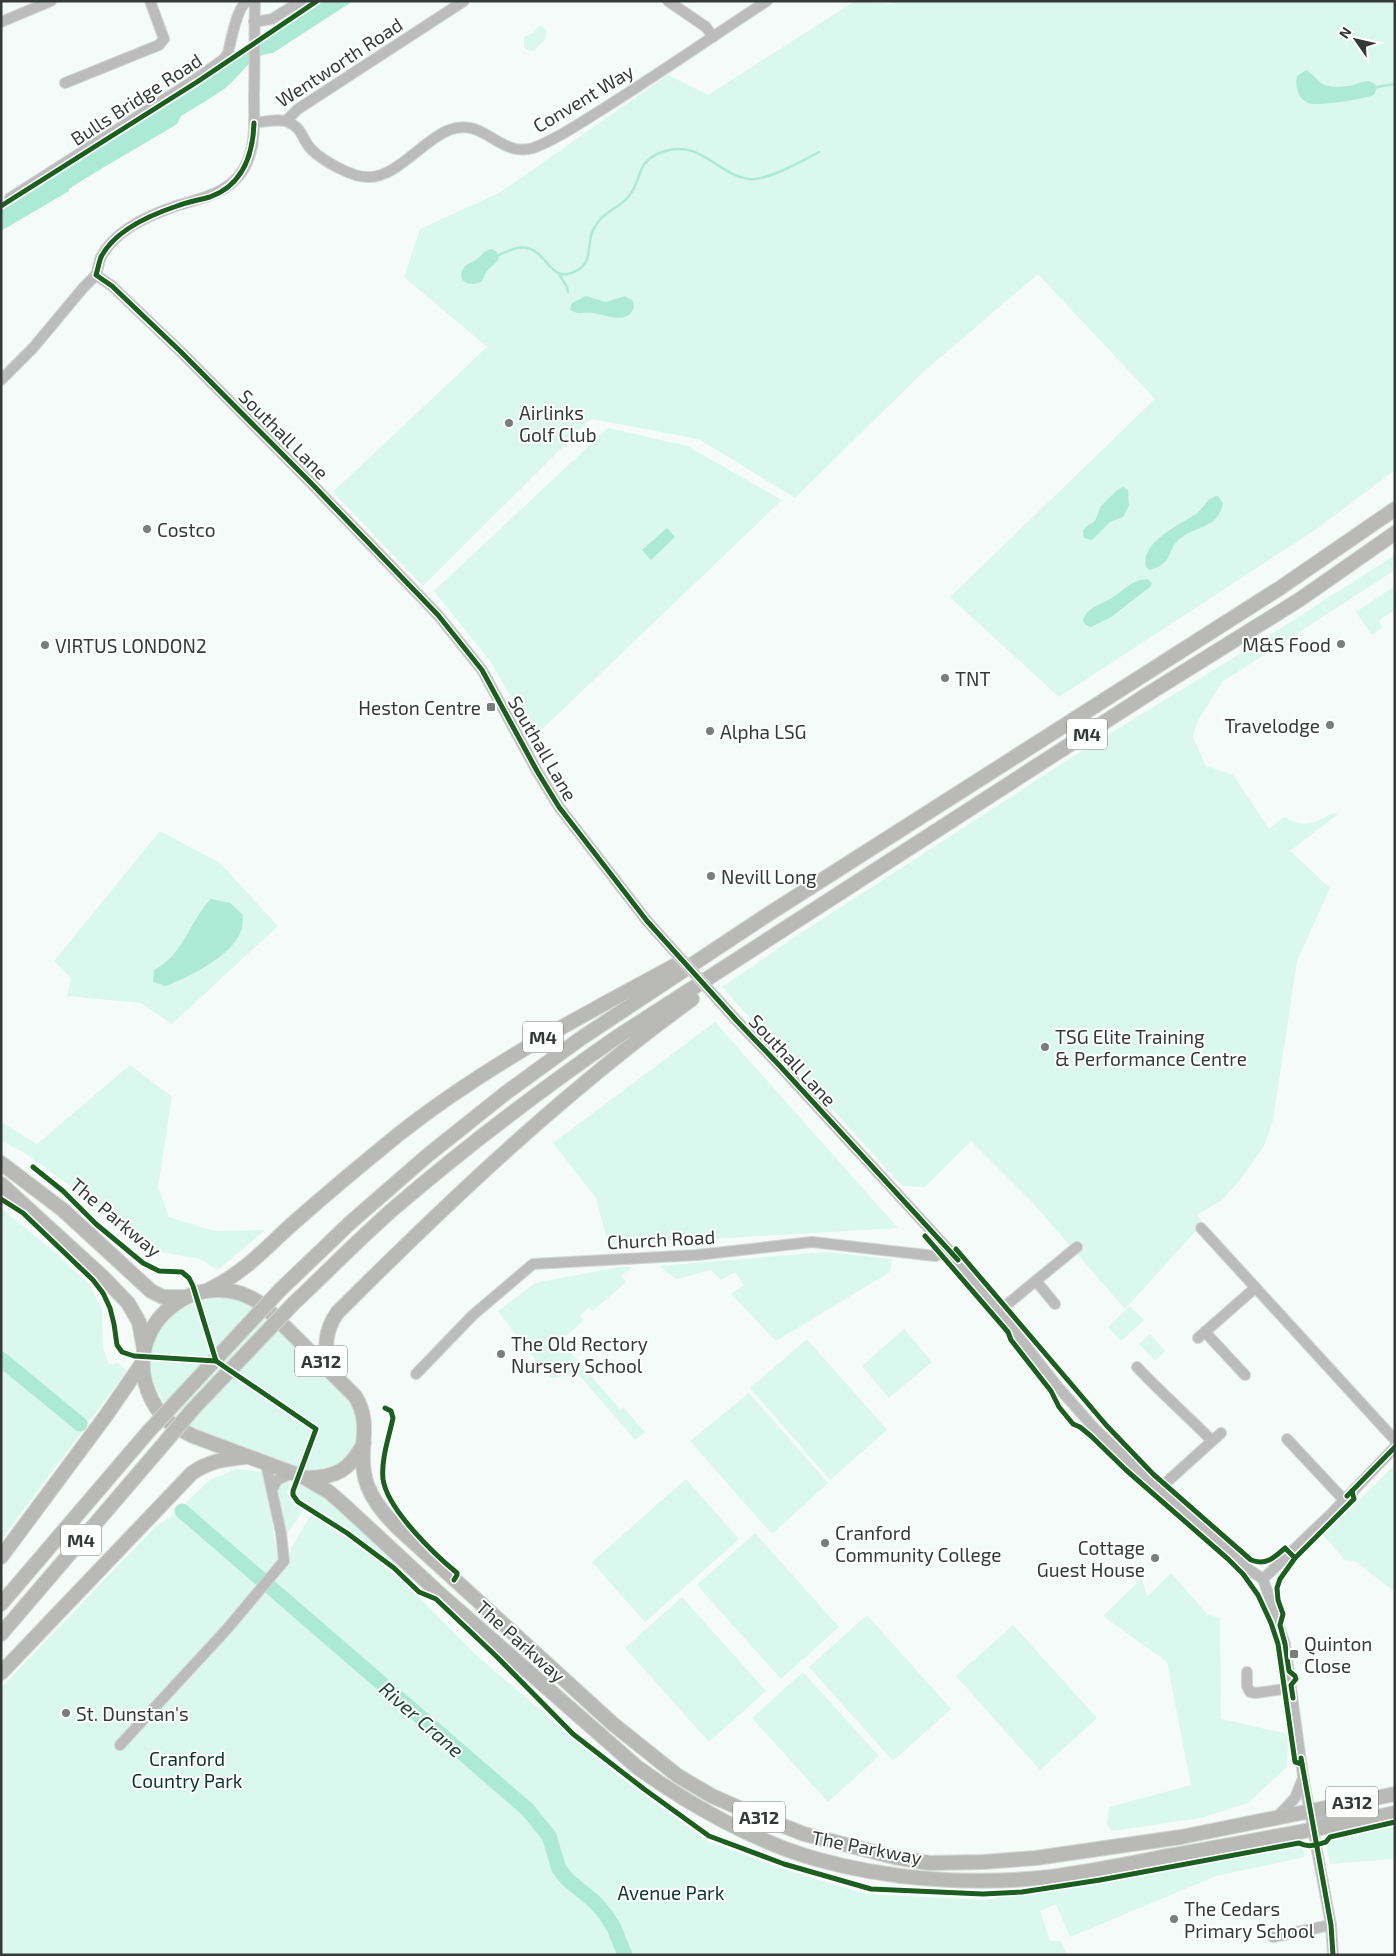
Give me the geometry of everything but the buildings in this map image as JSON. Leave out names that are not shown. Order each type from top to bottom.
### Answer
[{"type":"highway","name":"M4","points":[[1,1604],[148,1432],[280,1290],[341,1231],[395,1183],[507,1092],[615,1015],[764,917],[1280,588],[1395,508]]},
{"type":"highway","name":"M4","points":[[1,1634],[193,1409],[293,1304],[391,1211],[485,1134],[553,1082],[617,1037],[1148,694],[1299,600],[1395,534]]},
{"type":"highway","points":[[1299,600],[1395,545]]},
{"type":"highway","name":"M4","points":[[209,1289],[245,1268],[289,1227],[400,1133],[469,1082],[562,1025],[764,917]]},
{"type":"highway","name":"M4","points":[[331,1371],[327,1359],[325,1340],[337,1312],[436,1214],[579,1087],[654,1026],[778,933]]},
{"type":"highway","name":"The Parkway","points":[[1,1163],[62,1210],[151,1291],[163,1297],[185,1297]]},
{"type":"highway","name":"A312","points":[[1,1184],[128,1302],[139,1322],[146,1385],[153,1404],[165,1419],[177,1428],[193,1436],[306,1478],[322,1478],[333,1475],[348,1467],[357,1457],[364,1443],[365,1425],[363,1408],[356,1396],[256,1300],[236,1292],[209,1289],[185,1297],[166,1310],[157,1322],[144,1356]]},
{"type":"highway","points":[[1,1557],[105,1417],[144,1356]]},
{"type":"highway","name":"The Parkway","points":[[364,1443],[364,1472],[372,1496],[379,1508],[398,1528],[613,1724],[678,1776],[712,1796],[804,1834],[894,1857],[929,1863],[983,1862],[1045,1857],[1181,1837],[1277,1818],[1312,1821],[1391,1814]]},
{"type":"highway","name":"M4","points":[[1,1673],[192,1473],[221,1459],[248,1457]]},
{"type":"highway","name":"The Parkway","points":[[306,1478],[344,1505],[433,1588],[637,1767],[667,1789],[723,1820],[815,1859],[901,1875],[942,1880],[990,1881],[1040,1878],[1312,1821],[1395,1794]]},
{"type":"street","points":[[1,22],[51,1]]},
{"type":"street","points":[[65,83],[159,45],[164,39],[150,1]]},
{"type":"street","name":"Bulls Bridge Road","points":[[10,198],[193,81],[224,59],[228,53],[240,10],[244,2],[248,1]]},
{"type":"street","points":[[1,380],[34,348],[96,275],[100,258],[105,250],[128,229],[176,206],[211,196],[237,178],[248,162],[254,144],[255,1]]},
{"type":"street","points":[[254,22],[272,19],[300,1]]},
{"type":"street","name":"Wentworth Road","points":[[254,123],[286,121],[298,109],[464,1]]},
{"type":"street","points":[[668,1],[706,27],[713,37]]},
{"type":"street","name":"Convent Way","points":[[286,121],[302,132],[311,150],[339,168],[356,176],[370,178],[384,173],[449,130],[458,128],[477,129],[504,146],[523,150],[535,147],[581,122],[767,1]]},
{"type":"street","name":"Southall Lane","points":[[96,275],[112,286],[181,352],[438,615],[482,670],[537,771],[559,807],[647,921],[950,1251],[1058,1387],[1095,1429],[1159,1489],[1251,1571],[1263,1579]]},
{"type":"street","points":[[1201,1228],[1395,1440]]},
{"type":"street","name":"Church Road","points":[[416,1374],[474,1315],[533,1264],[697,1256],[812,1242],[935,1256],[950,1251]]},
{"type":"street","points":[[999,1311],[1077,1247]]},
{"type":"street","points":[[1036,1281],[1056,1304]]},
{"type":"street","points":[[1245,1375],[1201,1335],[1255,1288]]},
{"type":"street","points":[[1137,1367],[1171,1403],[1181,1409],[1212,1441]]},
{"type":"street","points":[[1159,1489],[1220,1433]]},
{"type":"street","points":[[1287,1439],[1344,1500]]},
{"type":"street","points":[[1334,1955],[1331,1925],[1303,1776],[1285,1644],[1263,1579],[1395,1447]]},
{"type":"street","points":[[120,1745],[227,1629],[284,1561],[281,1533],[266,1464]]},
{"type":"street","points":[[272,1490],[277,1480],[292,1473]]},
{"type":"street","points":[[1246,1672],[1247,1686],[1250,1692],[1256,1693],[1291,1688]]},
{"type":"street","points":[[1277,1818],[1296,1798],[1303,1776]]},
{"type":"street","points":[[1273,1937],[1331,1925]]},
{"type":"green space","points":[[855,1],[891,4],[894,1],[1395,1],[1395,470],[1318,528],[1059,697],[950,597],[1155,399],[1038,274],[920,375],[795,498],[699,439],[591,419],[423,586],[333,492],[487,347],[404,277],[420,229],[501,192],[668,75],[708,95]]},
{"type":"green space","points":[[542,26],[547,31],[545,39],[534,51],[527,50],[524,47],[524,37]]},
{"type":"green space","points":[[608,428],[687,446],[782,500],[534,737],[490,661],[434,591]]},
{"type":"green space","name":"TSG Elite Training & Performance Centre","points":[[1395,555],[1395,570],[1222,682],[1197,722],[1193,737],[1206,766],[1233,775],[1269,829],[1284,817],[1298,823],[1309,824],[1332,813],[1338,814],[1290,851],[1330,888],[1297,961],[1273,1120],[1264,1146],[1240,1180],[1222,1200],[1197,1215],[1203,1223],[1125,1309],[1032,1202],[971,1141],[925,1187],[902,1186],[722,987],[795,937],[1080,752],[1259,642]]},
{"type":"green space","points":[[1395,586],[1395,610],[1379,620],[1382,628],[1372,635],[1356,612]]},
{"type":"green space","points":[[160,831],[220,863],[278,926],[172,1024],[141,1003],[67,996],[71,978],[54,961]]},
{"type":"green space","points":[[715,1022],[898,1228],[608,1245],[596,1198],[553,1143]]},
{"type":"green space","points":[[130,1065],[172,1097],[158,1187],[169,1217],[214,1231],[265,1230],[218,1270],[200,1259],[145,1249],[79,1192],[26,1154],[1,1140],[1,1122],[37,1144]]},
{"type":"green space","points":[[1,1208],[58,1255],[90,1285],[102,1310],[103,1348],[109,1365],[118,1363],[127,1371],[1,1540]]},
{"type":"green space","points":[[826,1252],[892,1259],[890,1272],[776,1341],[731,1294],[744,1285],[735,1272],[721,1280],[711,1270],[677,1279],[658,1266]]},
{"type":"green space","points":[[619,1267],[632,1267],[621,1276],[626,1282],[593,1311],[589,1307],[580,1316],[584,1320],[560,1341],[620,1409],[624,1408],[645,1432],[635,1440],[578,1374],[551,1378],[498,1311],[535,1283]]},
{"type":"green space","points":[[223,1297],[241,1300],[255,1307],[348,1397],[355,1407],[359,1423],[353,1450],[341,1463],[324,1470],[311,1470],[291,1466],[194,1430],[172,1413],[158,1393],[151,1371],[152,1350],[159,1331],[174,1315],[195,1303]]},
{"type":"green space","points":[[1130,1306],[1144,1320],[1121,1341],[1108,1327]]},
{"type":"green space","points":[[904,1329],[932,1362],[889,1398],[862,1366]]},
{"type":"green space","points":[[1150,1334],[1165,1351],[1155,1361],[1139,1344]]},
{"type":"green space","points":[[807,1339],[887,1430],[830,1480],[750,1388]]},
{"type":"green space","points":[[749,1393],[828,1483],[772,1534],[690,1441]]},
{"type":"green space","points":[[1395,1465],[1395,1592],[1355,1561],[1345,1560],[1323,1535]]},
{"type":"green space","name":"Cranford Country Park","points":[[236,1469],[264,1472],[278,1561],[256,1586],[319,1637],[323,1624],[274,1582],[289,1564],[291,1548],[311,1515],[355,1543],[405,1583],[476,1655],[616,1774],[707,1841],[780,1868],[865,1894],[985,1900],[1302,1847],[1305,1857],[1216,1876],[1070,1937],[1056,1904],[1040,1911],[1050,1941],[1061,1941],[1067,1955],[1,1955],[1,1688],[155,1527],[174,1514],[210,1480]]},
{"type":"green space","points":[[283,1479],[290,1480],[287,1493],[291,1500],[303,1511],[284,1538],[275,1485]]},
{"type":"green space","points":[[686,1479],[739,1539],[645,1622],[592,1562]]},
{"type":"green space","points":[[298,1481],[316,1489],[421,1587],[419,1589],[339,1523],[299,1499],[295,1488]]},
{"type":"green space","points":[[755,1533],[839,1627],[781,1679],[697,1585]]},
{"type":"green space","points":[[1171,1573],[1208,1615],[1220,1618],[1221,1719],[1288,1734],[1287,1767],[1248,1803],[1201,1818],[1112,1831],[1107,1825],[1109,1807],[1191,1785],[1167,1662],[1103,1616],[1142,1578],[1147,1597]]},
{"type":"green space","points":[[682,1597],[766,1691],[709,1742],[625,1648]]},
{"type":"green space","points":[[867,1615],[951,1709],[893,1761],[809,1667]]},
{"type":"green space","points":[[1013,1625],[1097,1718],[1040,1770],[956,1676]]},
{"type":"green space","points":[[803,1672],[879,1756],[828,1802],[752,1718]]},
{"type":"green space","points":[[1395,1824],[1395,1859],[1330,1864],[1327,1848],[1333,1838]]},
{"type":"shaded area","points":[[319,1],[353,1],[273,53],[258,57],[224,89],[181,116],[177,124],[1,231],[1,209],[184,92]]},
{"type":"shaded area","points":[[1306,70],[1327,86],[1345,86],[1367,81],[1374,83],[1377,87],[1374,95],[1330,103],[1308,103],[1299,95],[1296,83],[1297,76]]},
{"type":"shaded area","points":[[492,249],[497,252],[498,259],[487,271],[481,282],[469,284],[463,280],[461,273],[464,267]]},
{"type":"shaded area","points":[[586,296],[606,302],[625,296],[633,301],[634,306],[631,312],[623,318],[593,313],[579,313],[570,310],[572,303]]},
{"type":"shaded area","points":[[1123,487],[1128,490],[1129,506],[1123,517],[1110,522],[1092,540],[1084,538],[1083,531],[1095,521],[1101,506],[1116,491]]},
{"type":"shaded area","points":[[1218,496],[1223,503],[1217,518],[1181,538],[1163,564],[1150,570],[1146,567],[1149,549],[1155,542],[1200,511],[1211,498]]},
{"type":"shaded area","points":[[667,528],[675,537],[651,560],[642,550]]},
{"type":"shaded area","points":[[1147,579],[1152,583],[1150,587],[1111,617],[1091,627],[1083,621],[1091,609],[1109,600],[1133,583]]},
{"type":"shaded area","points":[[211,899],[230,903],[243,915],[242,929],[236,940],[219,957],[186,977],[166,986],[153,982],[154,970],[172,956],[203,908]]},
{"type":"waterway","points":[[1377,87],[1395,84]]},
{"type":"waterway","points":[[499,255],[516,248],[528,248],[535,251],[550,267],[562,274],[569,274],[578,270],[585,263],[592,233],[596,225],[604,215],[629,196],[634,189],[641,170],[648,160],[665,151],[689,150],[738,176],[749,179],[775,174],[819,152]]},
{"type":"waterway","points":[[559,274],[568,292]]},
{"type":"waterway","name":"River Crane","points":[[1,1359],[80,1424]]},
{"type":"waterway","name":"River Crane","points":[[182,1511],[527,1809],[549,1836],[559,1869],[568,1880],[595,1902],[606,1915],[614,1928],[625,1955]]},
{"type":"cycle path","points":[[1,206],[197,82],[317,1]]},
{"type":"cycle path","points":[[254,123],[248,157],[244,167],[231,185],[210,197],[185,203],[156,214],[124,231],[107,247],[101,257],[96,275],[112,286],[181,352],[438,615],[482,670],[537,771],[559,807],[647,921],[958,1260]]},
{"type":"cycle path","points":[[33,1167],[63,1191],[96,1224],[143,1263],[159,1271],[182,1272],[189,1278],[216,1361]]},
{"type":"cycle path","points":[[1,1199],[23,1213],[93,1280],[103,1293],[110,1308],[117,1345],[122,1352],[134,1356],[216,1361]]},
{"type":"cycle path","points":[[925,1236],[1008,1332],[1011,1340],[1051,1391],[1059,1407],[1073,1424],[1091,1436],[1126,1470],[1228,1559],[1243,1574],[1258,1595],[1278,1644],[1295,1762],[1302,1764]]},
{"type":"cycle path","points":[[956,1249],[1107,1426],[1153,1474],[1251,1560],[1256,1562],[1266,1561],[1285,1548],[1295,1558]]},
{"type":"cycle path","points":[[216,1361],[316,1429],[293,1491],[293,1495],[298,1502],[347,1533],[394,1568],[419,1592],[436,1599],[496,1656],[573,1734],[709,1836],[784,1864],[871,1889],[983,1894],[1022,1892],[1100,1880],[1299,1843],[1309,1846],[1315,1845],[1326,1842],[1330,1837],[1395,1822]]},
{"type":"cycle path","points":[[385,1408],[391,1411],[393,1418],[383,1464],[383,1479],[386,1491],[393,1504],[413,1530],[436,1555],[457,1573],[454,1580]]},
{"type":"cycle path","points":[[1347,1496],[1395,1447]]},
{"type":"cycle path","points":[[1293,1698],[1291,1685],[1296,1679],[1289,1671],[1280,1625],[1283,1614],[1278,1600],[1277,1588],[1280,1579],[1295,1558],[1354,1499],[1352,1491]]},
{"type":"cycle path","points":[[1301,1758],[1331,1925],[1333,1955]]},
{"type":"place","name":"Airlinks Golf Club","points":[[509,423]]},
{"type":"place","name":"Costco","points":[[147,529]]},
{"type":"place","name":"M&S Food","points":[[1341,644]]},
{"type":"place","name":"VIRTUS LONDON2","points":[[45,645]]},
{"type":"place","name":"TNT","points":[[945,678]]},
{"type":"place","name":"Heston Centre","points":[[491,707]]},
{"type":"place","name":"Travelodge","points":[[1330,725]]},
{"type":"place","name":"Alpha LSG","points":[[710,731]]},
{"type":"place","name":"Nevill Long","points":[[711,876]]},
{"type":"place","name":"TSG Elite Training & Performance Centre","points":[[1045,1047]]},
{"type":"place","name":"The Old Rectory Nursery School","points":[[501,1354]]},
{"type":"place","name":"Cranford Community College","points":[[825,1543]]},
{"type":"place","name":"Cottage Guest House","points":[[1155,1558]]},
{"type":"place","name":"Quinton Close","points":[[1294,1654]]},
{"type":"place","name":"St. Dunstan's","points":[[66,1713]]},
{"type":"place","name":"The Cedars Primary School","points":[[1174,1919]]},
{"type":"park label","name":"Avenue Park","points":[[671,1892]]}]
